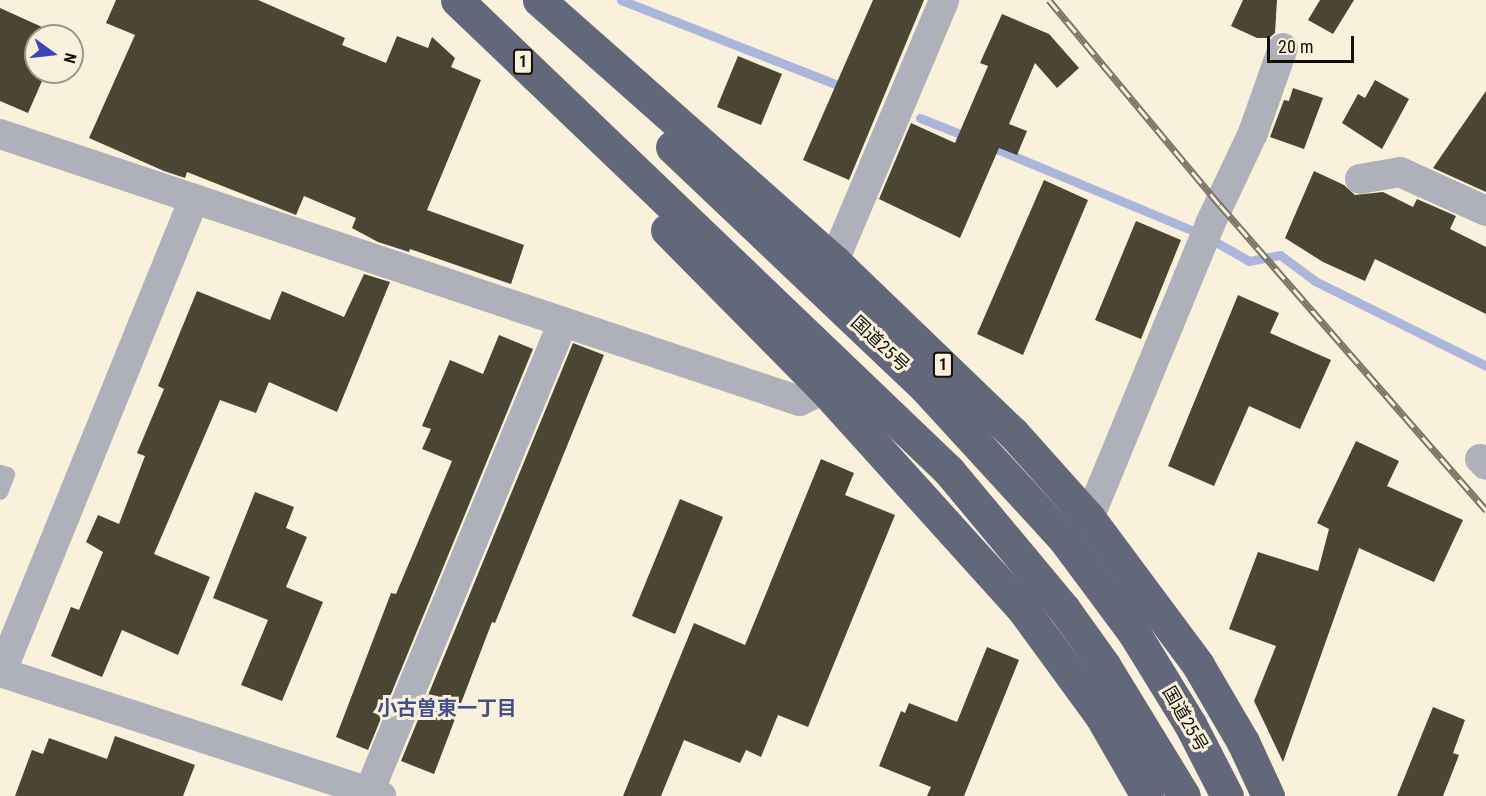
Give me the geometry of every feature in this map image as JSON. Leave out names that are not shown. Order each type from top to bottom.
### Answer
[{"type":"highway","name":"1","points":[[457,0],[949,471],[1064,609],[1104,665],[1184,796]]},
{"type":"highway","name":"国道25号","points":[[516,0],[923,385],[993,458],[1064,538],[1134,633],[1190,724],[1227,796]]},
{"type":"highway","name":"1","points":[[539,0],[834,261],[1014,433],[1089,518],[1198,665],[1243,742],[1268,796]]},
{"type":"highway","points":[[590,125],[595,156],[824,389],[1022,608],[1101,716],[1147,796]]},
{"type":"street","points":[[834,261],[944,0]]},
{"type":"street","points":[[1089,518],[1210,224],[1252,133],[1283,48]]},
{"type":"street","points":[[0,134],[800,401],[824,389]]},
{"type":"street","points":[[1359,179],[1400,172],[1486,211]]},
{"type":"street","points":[[194,199],[0,672],[375,794],[563,322]]},
{"type":"lane","points":[[0,472],[7,474],[0,492]]},
{"type":"building","points":[[116,0],[258,0],[345,38],[342,45],[386,63],[397,36],[428,48],[432,37],[455,58],[451,67],[481,80],[427,210],[524,245],[511,284],[410,249],[409,252],[378,242],[352,228],[356,218],[304,196],[296,215],[187,172],[185,178],[164,171],[89,138],[135,35],[106,23]]},
{"type":"building","points":[[873,0],[924,0],[849,180],[803,160]]},
{"type":"building","points":[[1243,0],[1277,0],[1275,33],[1269,38],[1257,38],[1231,26]]},
{"type":"building","points":[[1320,0],[1354,0],[1333,34],[1308,20]]},
{"type":"building","points":[[0,8],[35,24],[24,24],[24,84],[41,84],[28,113],[0,101]]},
{"type":"building","points":[[1002,14],[1049,34],[1079,68],[1057,88],[1035,63],[1009,124],[1027,131],[1017,155],[999,148],[960,238],[879,199],[911,123],[955,143],[988,66],[980,63]]},
{"type":"building","points":[[738,56],[782,74],[761,125],[717,107]]},
{"type":"building","points":[[1375,80],[1409,99],[1382,149],[1342,123],[1358,94],[1365,98]]},
{"type":"building","points":[[1293,88],[1323,98],[1304,149],[1270,137],[1284,100],[1289,101]]},
{"type":"building","points":[[1486,91],[1486,192],[1433,168]]},
{"type":"building","points":[[1314,171],[1344,185],[1355,195],[1383,192],[1413,207],[1417,199],[1456,216],[1450,229],[1486,247],[1486,314],[1375,259],[1365,281],[1323,262],[1285,238]]},
{"type":"building","points":[[1044,180],[1088,200],[1023,355],[977,334]]},
{"type":"building","points":[[1136,221],[1181,240],[1141,339],[1095,320]]},
{"type":"building","points":[[364,274],[390,282],[337,412],[269,382],[256,413],[220,400],[154,554],[210,577],[178,655],[122,630],[102,677],[51,656],[71,607],[79,610],[103,552],[86,542],[98,515],[119,524],[145,456],[137,453],[164,389],[158,386],[197,291],[270,320],[282,291],[344,317]]},
{"type":"building","points":[[1238,295],[1279,313],[1270,333],[1331,360],[1300,429],[1249,406],[1214,486],[1168,466]]},
{"type":"building","points":[[499,335],[533,349],[368,750],[336,737],[391,593],[396,594],[452,461],[422,449],[431,429],[422,426],[450,360],[483,374]]},
{"type":"building","points":[[573,343],[604,355],[495,623],[492,622],[434,774],[401,761]]},
{"type":"building","points":[[1356,441],[1399,461],[1387,486],[1463,520],[1434,582],[1359,548],[1283,762],[1254,701],[1276,646],[1229,629],[1258,552],[1318,571],[1329,529],[1317,523]]},
{"type":"building","points":[[821,459],[854,473],[845,495],[895,515],[808,727],[778,715],[761,757],[746,750],[740,763],[684,740],[661,796],[623,796],[694,623],[745,645]]},
{"type":"building","points":[[255,492],[294,507],[286,528],[307,537],[286,587],[323,602],[282,701],[241,685],[268,620],[213,598]]},
{"type":"building","points":[[680,499],[723,517],[675,634],[632,616]]},
{"type":"building","points":[[987,647],[1019,660],[964,796],[927,796],[931,787],[879,766],[901,711],[905,713],[909,703],[957,722]]},
{"type":"building","points":[[1433,707],[1465,720],[1453,753],[1459,755],[1443,796],[1397,796]]},
{"type":"building","points":[[115,736],[195,765],[183,796],[15,796],[32,750],[43,754],[49,738],[107,759]]},
{"type":"waterway","points":[[621,0],[845,88]]},
{"type":"waterway","points":[[920,118],[968,137]]},
{"type":"waterway","points":[[987,145],[1189,229]]},
{"type":"waterway","points":[[1214,241],[1249,261],[1280,255],[1315,281],[1486,366]]},
{"type":"railway","points":[[1049,0],[1220,205],[1486,510]]},
{"type":"district","name":"小古曽東一丁目","points":[[447,708]]}]
